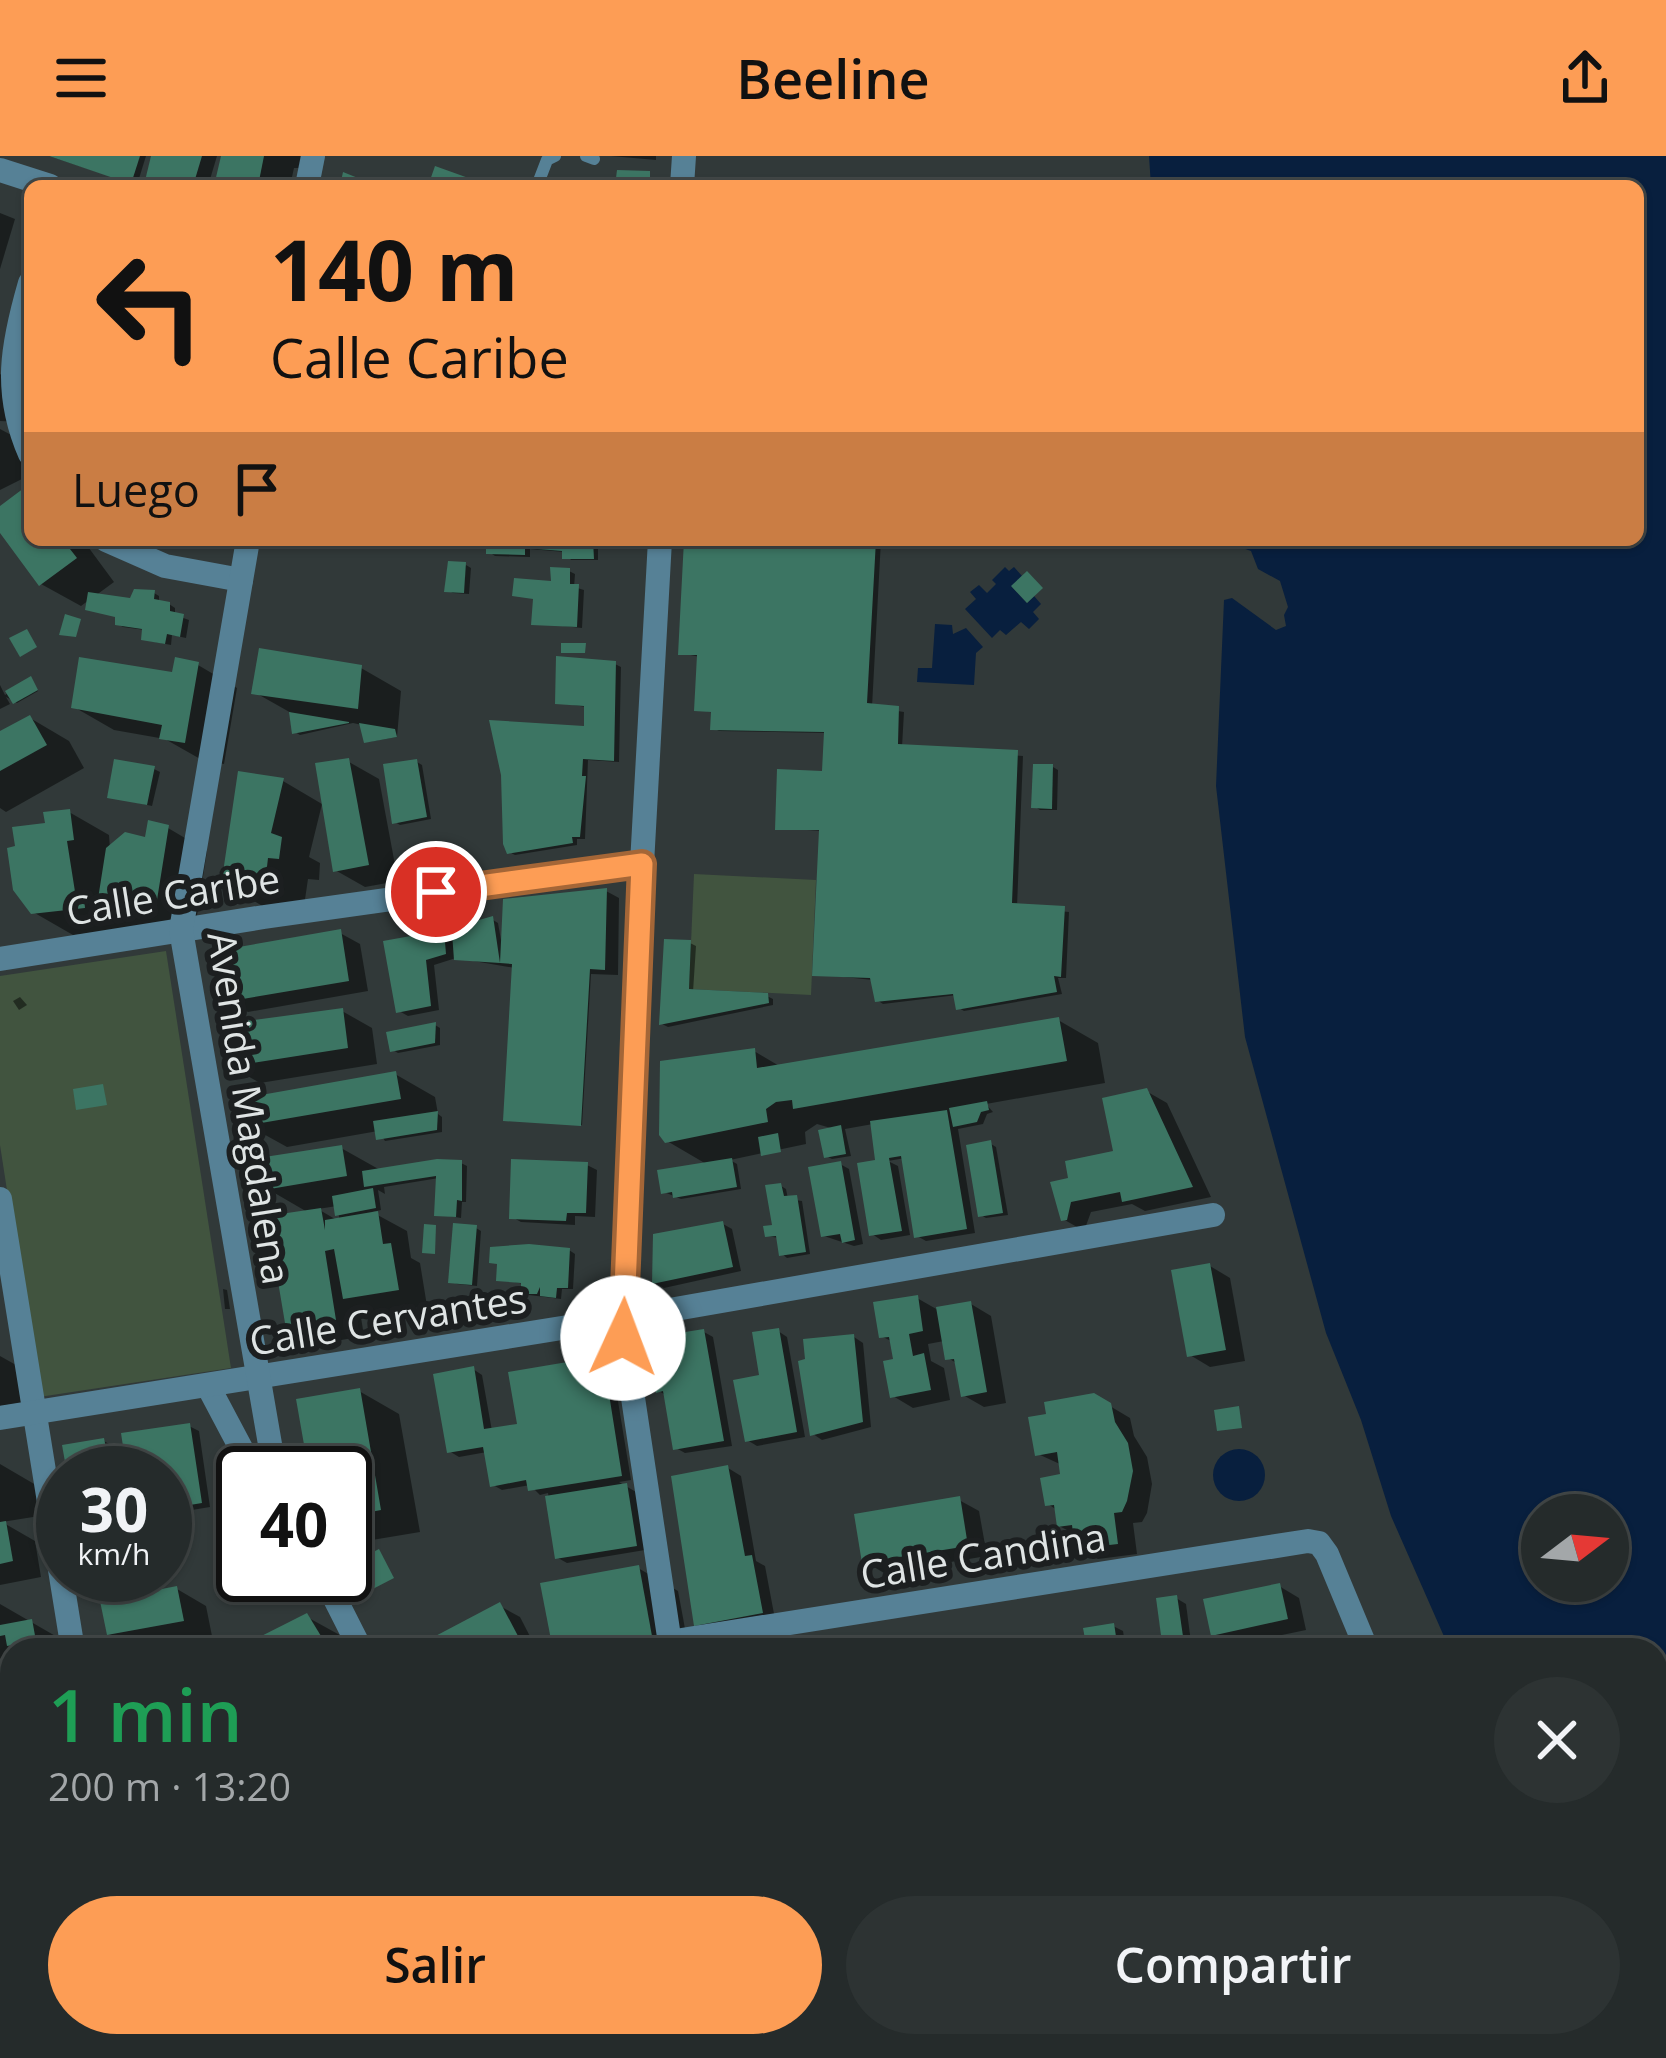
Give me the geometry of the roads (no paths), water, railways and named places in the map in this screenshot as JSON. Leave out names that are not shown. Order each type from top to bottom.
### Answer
[{"type":"street","points":[[0,170],[31,180]]},
{"type":"street","points":[[24,305],[12,366],[24,439]]},
{"type":"street","points":[[120,546],[165,566],[241,580]]},
{"type":"street","name":"Avenida Magdalena","points":[[247,546],[181,930],[269,1446]]},
{"type":"street","points":[[660,546],[623,1338],[669,1638]]},
{"type":"street","name":"Calle Caribe","points":[[0,959],[642,864]]},
{"type":"street","points":[[0,1199],[71,1638]]},
{"type":"street","name":"Calle Cervantes","points":[[0,1418],[624,1318],[1213,1216]]},
{"type":"street","points":[[208,1386],[240,1446]]},
{"type":"street","name":"Calle Candina","points":[[718,1638],[1308,1540],[1327,1554],[1361,1638]]},
{"type":"street","points":[[336,1602],[355,1638]]},
{"type":"lane","points":[[539,180],[547,160],[555,156]]},
{"type":"water","points":[[1149,156],[1666,156],[1666,1638],[1445,1638],[1391,1516],[1361,1420],[1326,1333],[1245,1037],[1216,786],[1224,600],[1232,598],[1276,630],[1286,626],[1288,607],[1280,581],[1258,569],[1251,551],[1237,546],[1644,546],[1644,180],[1151,180]]},
{"type":"water","points":[[1005,567],[1009,571],[1014,567],[1022,576],[1012,587],[1027,603],[1034,596],[1041,604],[1033,612],[1039,619],[1029,629],[1021,622],[1006,635],[1000,630],[992,638],[965,609],[976,599],[970,592],[979,585],[987,593]]},
{"type":"water","points":[[935,624],[952,625],[953,634],[966,628],[983,647],[976,653],[974,685],[917,682],[918,668],[932,668]]},
{"type":"water","points":[[1239,1449],[1258,1456],[1265,1475],[1258,1494],[1239,1501],[1220,1494],[1213,1475],[1220,1456]]}]
